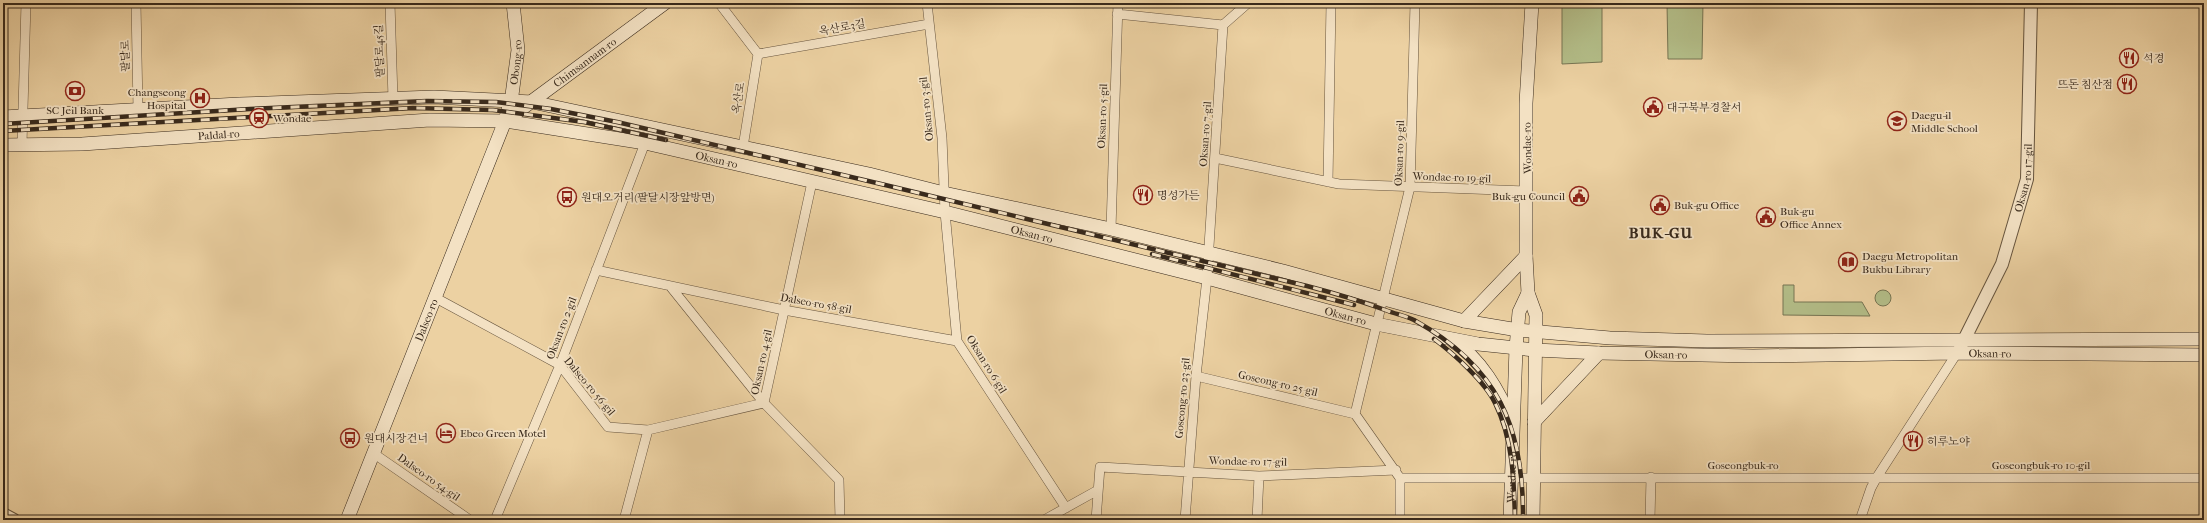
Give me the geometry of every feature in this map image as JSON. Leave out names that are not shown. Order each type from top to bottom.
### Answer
[{"type":"main road","name":"Obong-ro","points":[[505,121],[510,101],[518,50],[513,3]]},
{"type":"main road","name":"Chimsannam-ro","points":[[505,121],[665,3]]},
{"type":"main road","name":"Wondae-ro","points":[[1532,3],[1526,103],[1526,256],[1528,293],[1536,315],[1533,520]]},
{"type":"main road","name":"Oksan-ro","points":[[3,117],[392,99],[434,98],[532,102],[869,174],[944,193],[1110,229],[1283,271],[1382,300],[1464,321],[1518,330],[1610,338],[1686,340],[1963,341],[2204,339]]},
{"type":"main road","name":"Paldal-ro","points":[[3,146],[22,144],[82,144],[430,120],[505,121]]},
{"type":"main road","name":"Oksan-ro","points":[[505,121],[645,143],[946,212],[1207,278],[1376,324],[1450,338],[1516,348],[1600,353],[1753,356],[1957,353],[2204,355]]},
{"type":"main road","name":"Dalseo-ro","points":[[347,520],[434,297],[505,121]]},
{"type":"main road","points":[[1464,321],[1526,256]]},
{"type":"main road","name":"Wondae-ro","points":[[1510,520],[1510,478],[1516,348],[1519,312],[1528,293]]},
{"type":"main road","points":[[1450,338],[1464,347],[1501,396],[1512,425]]},
{"type":"main road","points":[[1534,422],[1600,353]]},
{"type":"street","points":[[22,144],[26,3]]},
{"type":"street","name":"팔달로","points":[[136,3],[138,110]]},
{"type":"street","name":"팔달로45길","points":[[390,3],[392,99]]},
{"type":"street","points":[[719,3],[758,54]]},
{"type":"street","name":"Oksan-ro 3-gil","points":[[927,3],[942,138],[946,212]]},
{"type":"street","name":"Oksan-ro 5-gil","points":[[1110,229],[1118,3]]},
{"type":"street","points":[[1117,14],[1223,25],[1248,3]]},
{"type":"street","points":[[1328,182],[1331,3]]},
{"type":"street","name":"Oksan-ro 9-gil","points":[[1376,324],[1410,187],[1415,3]]},
{"type":"street","name":"Oksan-ro 17-gil","points":[[1957,353],[2002,264],[2027,179],[2031,3]]},
{"type":"street","name":"옥산로3길","points":[[758,54],[929,24]]},
{"type":"street","name":"Oksan-ro 7-gil","points":[[1207,278],[1223,25]]},
{"type":"street","name":"옥산로","points":[[743,147],[758,54]]},
{"type":"street","name":"Oksan-ro 2-gil","points":[[495,520],[560,365],[645,143]]},
{"type":"street","name":"Wondae-ro 19-gil","points":[[1215,158],[1339,184],[1527,191]]},
{"type":"street","name":"Oksan-ro 4-gil","points":[[812,182],[764,403],[840,480],[840,520]]},
{"type":"street","name":"Oksan-ro 6-gil","points":[[946,212],[957,341],[1066,508]]},
{"type":"street","name":"Dalseo-ro 58-gil","points":[[596,270],[784,310],[957,341]]},
{"type":"street","name":"Goseong-ro 23-gil","points":[[1184,520],[1196,376],[1207,278]]},
{"type":"street","points":[[670,286],[764,403]]},
{"type":"street","name":"Dalseo-ro 56-gil","points":[[434,297],[560,365],[608,427],[648,430],[764,403]]},
{"type":"street","points":[[1376,324],[1355,414],[1398,474],[1400,520]]},
{"type":"street","points":[[1860,520],[1877,477],[1957,353]]},
{"type":"street","name":"Goseong-ro 25-gil","points":[[1196,376],[1355,414]]},
{"type":"street","points":[[624,520],[648,430]]},
{"type":"street","name":"Dalseo-ro 54-gil","points":[[373,453],[470,520]]},
{"type":"street","name":"Wondae-ro 17-gil","points":[[1098,490],[1100,467],[1259,476],[1398,474]]},
{"type":"street","points":[[1398,474],[1510,478]]},
{"type":"street","points":[[1257,520],[1259,476]]},
{"type":"street","name":"Goseongbuk-ro","points":[[1510,478],[1877,477]]},
{"type":"street","name":"Goseongbuk-ro 10-gil","points":[[1877,477],[2204,478]]},
{"type":"street","points":[[1650,520],[1651,478]]},
{"type":"street","points":[[1044,520],[1098,490]]},
{"type":"street","points":[[1096,520],[1098,490]]},
{"type":"street","points":[[3,514],[14,520]]},
{"type":"green space","points":[[1562,3],[1602,3],[1602,62],[1562,64]]},
{"type":"green space","points":[[1667,3],[1703,3],[1702,59],[1668,59]]},
{"type":"green space","points":[[1783,285],[1794,285],[1794,302],[1862,302],[1870,316],[1783,315]]},
{"type":"green space","points":[[1883,290],[1889,292],[1891,298],[1889,304],[1883,306],[1877,304],[1875,298],[1877,292]]},
{"type":"railway","points":[[3,124],[250,109],[427,101],[496,102],[551,109],[617,122],[1307,286],[1337,294],[1414,320],[1443,338],[1467,358],[1486,379],[1500,402],[1511,428],[1518,456],[1522,486],[1523,520]]},
{"type":"railway","points":[[3,131],[413,108],[493,110],[584,122],[666,140]]},
{"type":"railway","points":[[1152,254],[1354,305]]},
{"type":"railway","points":[[1434,339],[1459,360],[1476,377],[1495,403],[1506,431],[1509,446],[1513,475],[1515,520]]},
{"type":"place","name":"석경","points":[[2129,58]]},
{"type":"place","name":"뜨돈 침산점","points":[[2127,84]]},
{"type":"place","name":"SC Jeil Bank","points":[[75,91]]},
{"type":"place","name":"Changseong Hospital","points":[[200,98]]},
{"type":"place","name":"대구북부경찰서","points":[[1653,107]]},
{"type":"place","name":"Wondae","points":[[259,118]]},
{"type":"place","name":"Daegu-il Middle School","points":[[1897,121]]},
{"type":"place","name":"명성가든","points":[[1143,195]]},
{"type":"place","name":"Buk-gu Council","points":[[1579,196]]},
{"type":"place","name":"원대오거리(팔달시장앞방면)","points":[[567,197]]},
{"type":"place","name":"Buk-gu Office","points":[[1660,205]]},
{"type":"place","name":"Buk-gu Office Annex","points":[[1766,217]]},
{"type":"place","name":"Daegu Metropolitan Bukbu Library","points":[[1848,262]]},
{"type":"place","name":"Ebeo Green Motel","points":[[446,433]]},
{"type":"place","name":"원대시장건너","points":[[350,438]]},
{"type":"place","name":"히루노야","points":[[1913,441]]},
{"type":"district","name":"BUK-GU","points":[[1661,233]]}]
